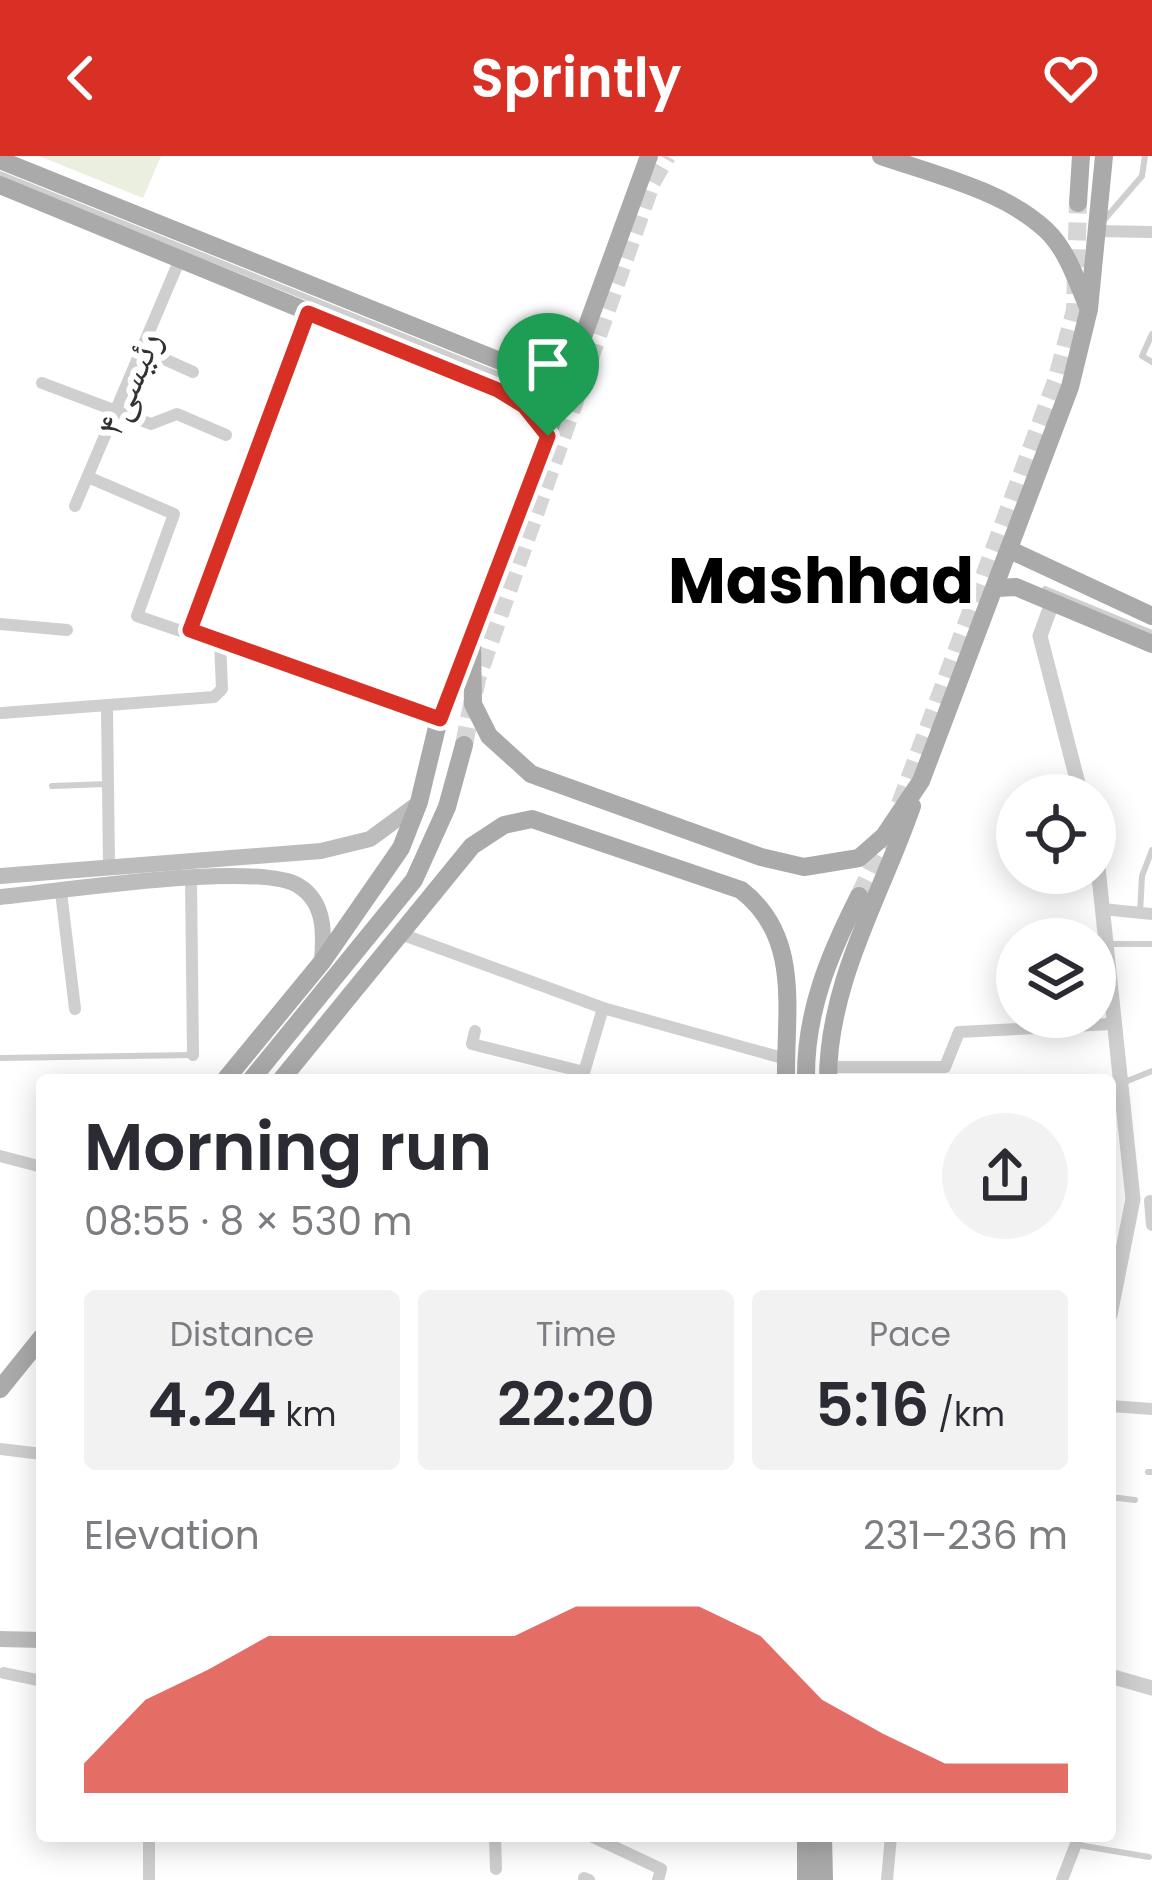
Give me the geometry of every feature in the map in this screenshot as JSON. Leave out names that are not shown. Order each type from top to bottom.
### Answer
[{"type":"main road","points":[[230,1074],[375,892],[419,802],[440,719],[649,156]]},
{"type":"main road","points":[[881,156],[968,188],[1045,229],[1070,264],[1089,309]]},
{"type":"main road","points":[[1078,203],[1081,156]]},
{"type":"main road","points":[[828,1074],[847,965],[883,890],[1070,387],[1089,309],[1104,156]]},
{"type":"main road","points":[[0,160],[524,369],[575,357]]},
{"type":"main road","points":[[0,185],[498,390],[524,406],[548,436]]},
{"type":"main road","points":[[1010,550],[1152,616]]},
{"type":"main road","points":[[999,582],[1152,644]]},
{"type":"main road","points":[[472,641],[473,704],[489,736],[530,774],[761,857],[804,868],[860,858],[884,836],[921,781]]},
{"type":"main road","points":[[256,1074],[414,880],[447,807],[464,745]]},
{"type":"main road","points":[[0,876],[322,851],[370,839],[419,802]]},
{"type":"main road","points":[[286,1074],[484,836],[532,819],[742,890],[764,907],[786,963],[786,1070]]},
{"type":"main road","points":[[0,898],[191,879],[269,877],[300,886],[312,897],[323,928],[322,962]]},
{"type":"main road","points":[[807,1074],[814,1003],[828,958],[859,896]]},
{"type":"main road","points":[[0,1389],[36,1344]]},
{"type":"main road","points":[[0,1639],[36,1640]]},
{"type":"main road","points":[[806,1842],[806,1880]]},
{"type":"main road","points":[[824,1842],[824,1880]]},
{"type":"street","points":[[1095,231],[1152,232]]},
{"type":"street","name":"رئیسی۴","points":[[75,506],[180,260]]},
{"type":"street","points":[[190,630],[308,313]]},
{"type":"street","points":[[142,349],[193,372]]},
{"type":"street","points":[[42,383],[114,414],[151,424],[177,414],[226,435]]},
{"type":"street","points":[[88,477],[174,514],[137,616],[190,630],[440,719]]},
{"type":"street","points":[[1052,603],[1040,636],[1076,774]]},
{"type":"street","points":[[0,624],[68,630]]},
{"type":"street","points":[[2,713],[220,695],[220,641]]},
{"type":"street","points":[[107,707],[109,865]]},
{"type":"street","points":[[191,879],[194,1055]]},
{"type":"street","points":[[62,892],[74,1009]]},
{"type":"street","points":[[1100,894],[1102,918]]},
{"type":"street","points":[[1102,909],[1146,913]]},
{"type":"street","points":[[401,934],[786,1070]]},
{"type":"street","points":[[584,1074],[603,1008]]},
{"type":"street","points":[[475,1030],[472,1044],[576,1074]]},
{"type":"street","points":[[828,1074],[945,1067],[956,1033],[996,1031]]},
{"type":"street","points":[[1114,1038],[1119,1084],[1152,1225]]},
{"type":"street","points":[[0,1156],[36,1165]]},
{"type":"street","points":[[1116,1295],[1145,1201]]},
{"type":"street","points":[[1116,1406],[1152,1409]]},
{"type":"street","points":[[0,1449],[36,1453]]},
{"type":"street","points":[[4,1673],[36,1680]]},
{"type":"street","points":[[1116,1679],[1152,1688]]},
{"type":"street","points":[[149,1842],[149,1880]]},
{"type":"street","points":[[495,1842],[496,1869]]},
{"type":"street","points":[[604,1842],[661,1869],[658,1880]]},
{"type":"street","points":[[887,1880],[890,1842]]},
{"type":"street","points":[[1062,1880],[1077,1842]]},
{"type":"lane","points":[[1095,231],[1142,176],[1145,156]]},
{"type":"lane","points":[[0,174],[507,378],[541,405],[548,436]]},
{"type":"lane","points":[[1142,176],[1152,177]]},
{"type":"lane","points":[[1152,334],[1142,356],[1152,362]]},
{"type":"lane","points":[[999,582],[1152,633]]},
{"type":"lane","points":[[52,786],[108,784]]},
{"type":"lane","points":[[1146,913],[1142,877],[1152,850]]},
{"type":"lane","points":[[1142,877],[1152,879]]},
{"type":"lane","points":[[1116,950],[1152,944]]},
{"type":"lane","points":[[0,1058],[194,1055]]},
{"type":"lane","points":[[1119,1084],[1152,1072]]},
{"type":"lane","points":[[1116,1498],[1135,1500]]},
{"type":"lane","points":[[1086,1842],[1149,1857]]},
{"type":"green space","points":[[39,156],[161,156],[143,198]]},
{"type":"tunnel","points":[[464,745],[477,679],[652,182],[667,156]]},
{"type":"tunnel","points":[[900,804],[1056,381],[1075,310],[1078,203]]},
{"type":"tunnel","points":[[859,896],[891,830]]},
{"type":"district","name":"Mashhad","points":[[821,581]]},
{"type":"route","points":[[308,313],[498,390],[524,406],[548,436],[440,719],[190,630],[308,313]]}]
